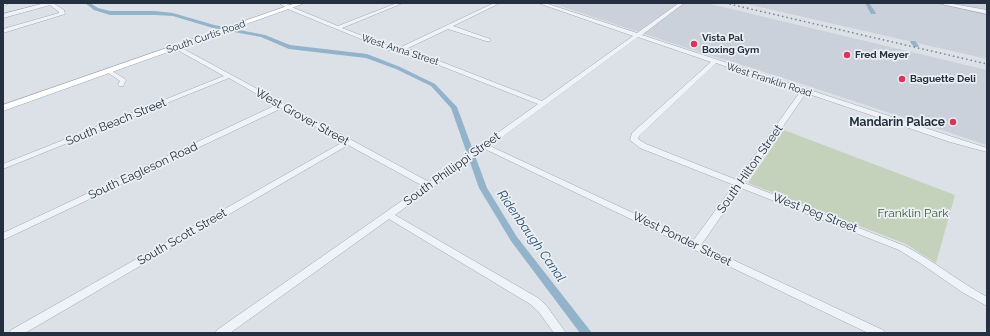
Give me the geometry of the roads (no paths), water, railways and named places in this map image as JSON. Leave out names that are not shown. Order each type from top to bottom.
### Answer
[{"type":"main road","name":"South Curtis Road","points":[[3,108],[302,3]]},
{"type":"street","points":[[3,5],[8,3]]},
{"type":"street","points":[[3,16],[50,3],[62,11],[62,14],[3,31]]},
{"type":"street","name":"West Anna Street","points":[[281,3],[337,28],[390,49],[409,51],[542,103]]},
{"type":"street","points":[[337,28],[401,3]]},
{"type":"street","points":[[401,49],[498,3]]},
{"type":"street","name":"West Franklin Road","points":[[540,3],[804,92],[987,150]]},
{"type":"street","name":"South Phillippi Street","points":[[221,333],[466,160],[542,103],[682,3]]},
{"type":"street","points":[[939,3],[987,12]]},
{"type":"street","points":[[449,27],[488,40]]},
{"type":"street","name":"West Grover Street","points":[[176,47],[429,186]]},
{"type":"street","name":"West Peg Street","points":[[714,62],[635,134],[634,140],[643,146],[902,248],[921,258],[975,296],[987,302]]},
{"type":"street","points":[[110,71],[123,80],[121,85]]},
{"type":"street","name":"South Beach Street","points":[[3,167],[229,76]]},
{"type":"street","name":"South Hilton Street","points":[[696,246],[804,92]]},
{"type":"street","name":"South Eagleson Road","points":[[3,237],[282,105]]},
{"type":"street","name":"West Franklin Road","points":[[952,140],[987,154]]},
{"type":"street","name":"South Scott Street","points":[[15,333],[348,142]]},
{"type":"street","name":"West Ponder Street","points":[[481,148],[696,246],[879,333]]},
{"type":"street","points":[[389,215],[534,301],[542,308],[560,333]]},
{"type":"waterway","name":"Ridenbaugh Canal","points":[[87,3],[96,9],[110,13],[155,13],[173,15],[213,26],[263,36],[289,47],[367,56],[398,68],[433,85],[454,107],[483,188],[514,239],[586,333]]},
{"type":"waterway","points":[[867,3],[873,13]]},
{"type":"waterway","points":[[913,42],[916,46]]},
{"type":"railway","points":[[725,3],[987,64]]},
{"type":"place","name":"Vista Pal Boxing Gym","points":[[694,44]]},
{"type":"place","name":"Fred Meyer","points":[[847,55]]},
{"type":"place","name":"Baguette Deli","points":[[902,79]]},
{"type":"place","name":"Mandarin Palace","points":[[953,122]]},
{"type":"park label","name":"Franklin Park","points":[[913,213]]}]
